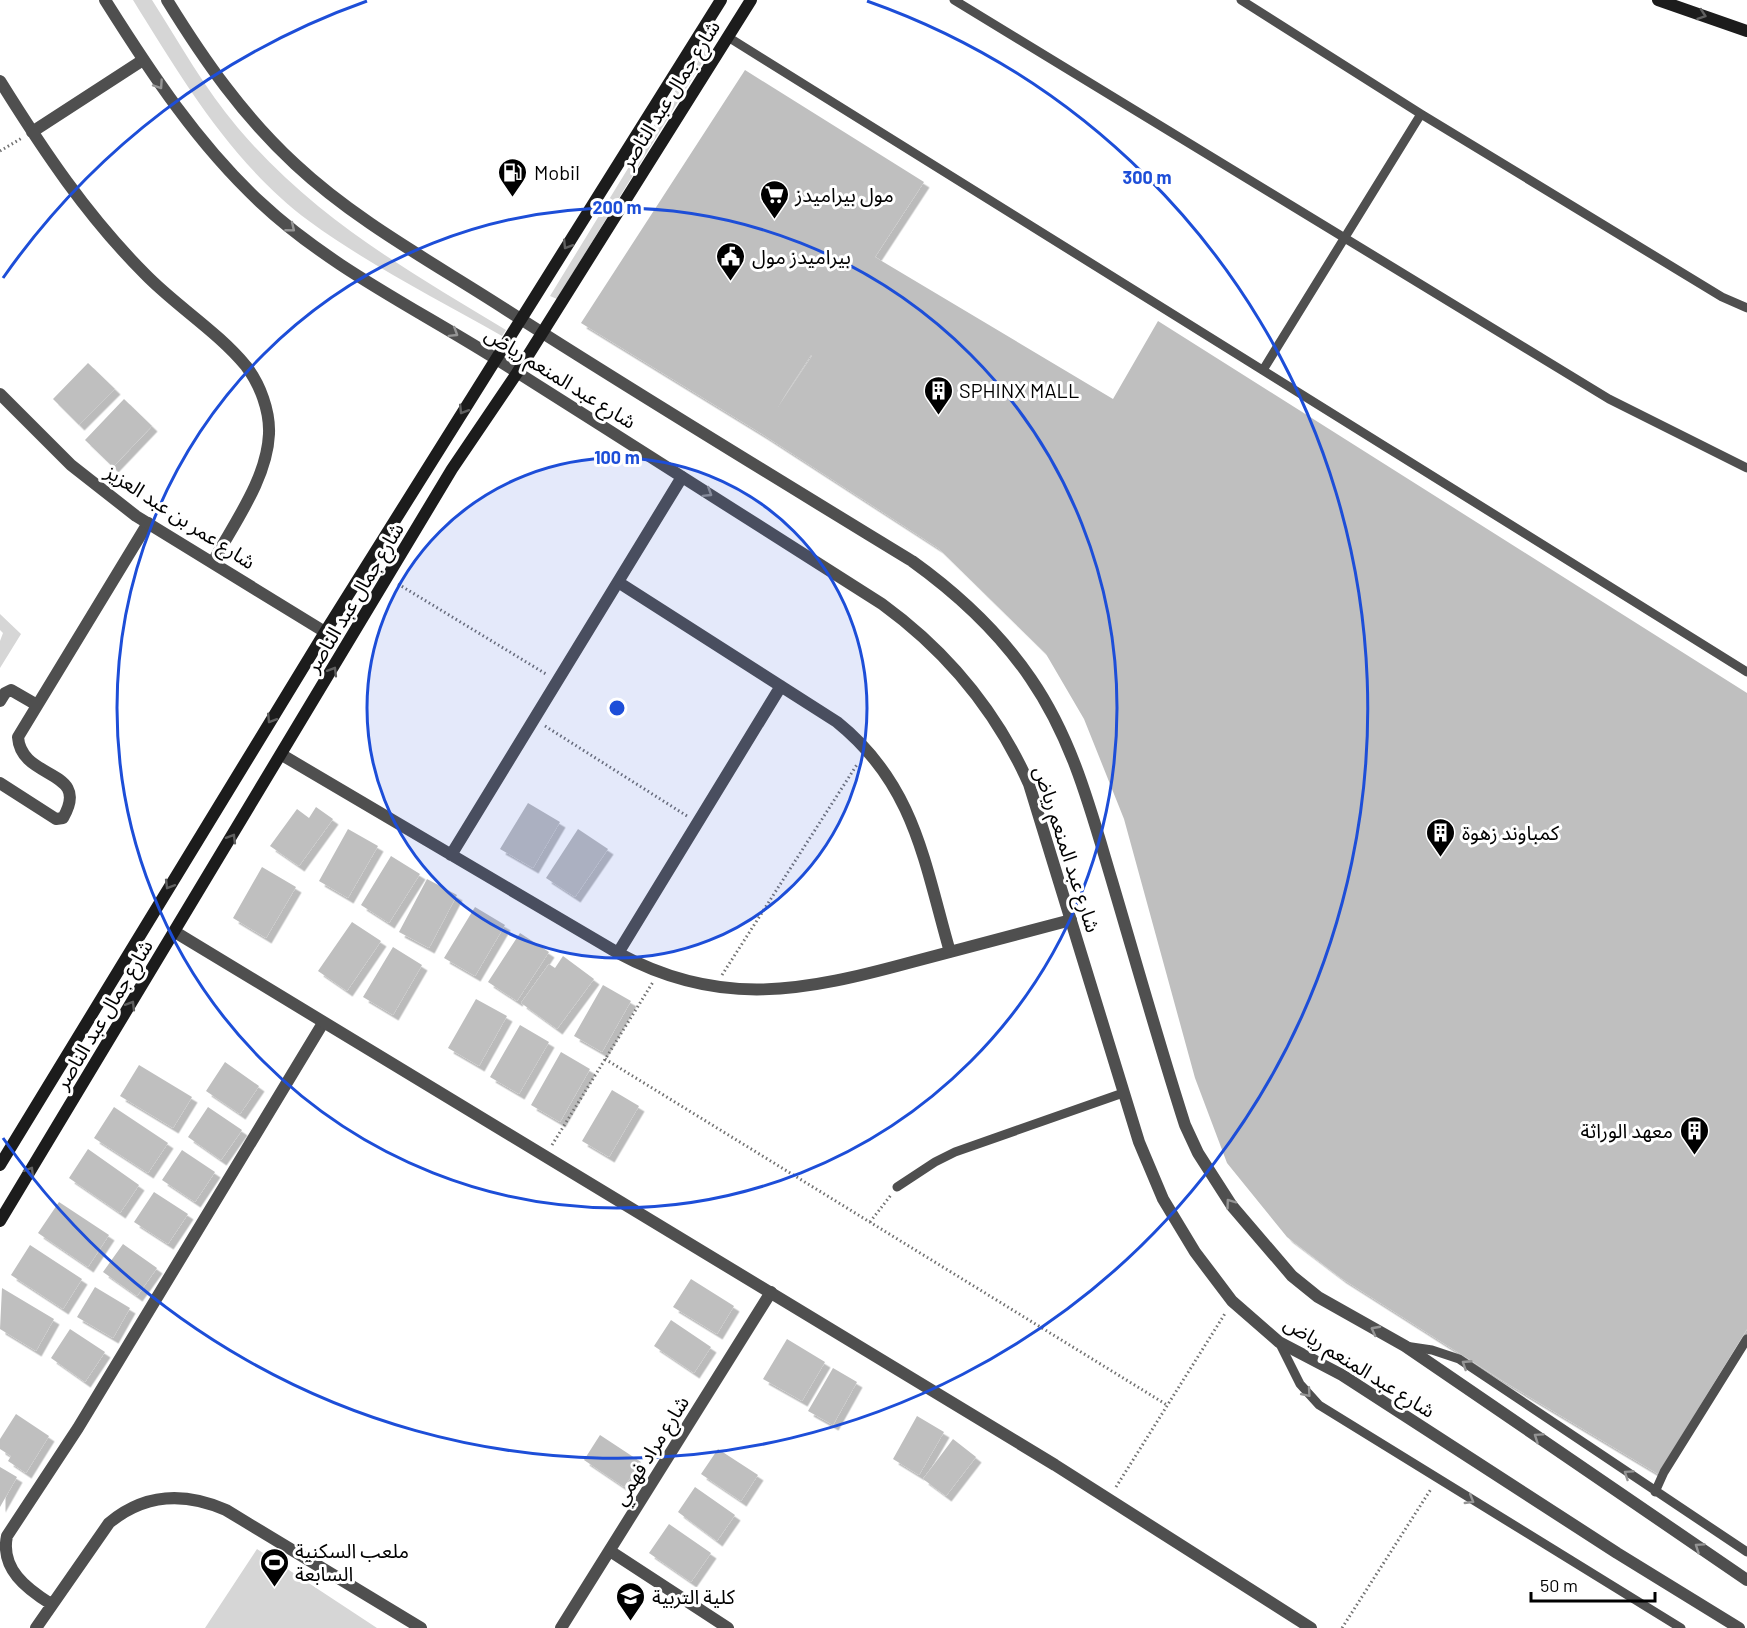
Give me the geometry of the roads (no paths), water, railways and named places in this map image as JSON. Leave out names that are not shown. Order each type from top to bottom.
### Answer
[{"type":"main road","name":"شارع جمال عبد الناصر","points":[[0,1165],[325,632],[721,0]]},
{"type":"main road","name":"شارع جمال عبد الناصر","points":[[0,1221],[389,578],[452,469],[542,334],[751,0]]},
{"type":"main road","points":[[1658,0],[1747,31]]},
{"type":"street","name":"شارع عبد المنعم رياض","points":[[105,0],[143,60],[209,150],[262,204],[320,251],[682,477],[906,621],[936,647],[969,683],[1003,731],[1029,784],[1139,1142],[1163,1199],[1195,1252],[1233,1301],[1279,1342],[1342,1375],[1617,1553],[1739,1628]]},
{"type":"street","name":"شارع عبد المنعم رياض","points":[[167,0],[210,68],[236,102],[296,164],[362,218],[542,334],[912,561],[965,603],[1011,652],[1049,709],[1078,770],[1179,1106],[1203,1162],[1232,1206],[1292,1276],[1341,1312],[1405,1346],[1747,1580]]},
{"type":"street","points":[[32,132],[143,60]]},
{"type":"street","points":[[0,81],[32,132],[85,207],[114,242],[162,290],[246,367],[259,386],[266,409],[269,432],[266,456],[258,477],[213,562]]},
{"type":"street","name":"شارع عمر بن عبد العزيز","points":[[0,394],[71,465],[148,523],[325,632]]},
{"type":"street","points":[[451,855],[682,477]]},
{"type":"street","points":[[0,783],[56,819],[63,818],[70,807],[71,796],[67,784],[29,761],[20,750],[18,737],[148,523]]},
{"type":"street","points":[[618,582],[837,723],[867,749],[897,788],[908,810],[950,952]]},
{"type":"street","points":[[618,953],[781,686]]},
{"type":"street","points":[[0,701],[5,693],[11,690],[37,705]]},
{"type":"street","points":[[282,755],[618,953],[659,973],[714,988],[742,991],[828,984],[1071,920]]},
{"type":"street","points":[[175,932],[1109,1499],[1311,1628]]},
{"type":"street","points":[[51,1604],[27,1589],[13,1575],[5,1551],[7,1536],[78,1428],[323,1023]]},
{"type":"street","name":"شارع مراد فهمي","points":[[561,1628],[771,1292]]},
{"type":"street","points":[[36,1628],[109,1523],[120,1513],[147,1501],[180,1496],[226,1510],[421,1628]]},
{"type":"street","points":[[610,1551],[728,1628]]},
{"type":"lane","points":[[954,0],[1342,239],[1609,399],[1747,468]]},
{"type":"lane","points":[[1241,0],[1421,114],[1722,297],[1747,308]]},
{"type":"lane","points":[[728,37],[1747,672]]},
{"type":"lane","points":[[1263,370],[1421,114]]},
{"type":"lane","points":[[897,1187],[934,1162],[955,1152],[1123,1093]]},
{"type":"lane","points":[[1655,1492],[1664,1472],[1747,1339]]},
{"type":"lane","points":[[1279,1342],[1300,1384],[1319,1405],[1676,1627]]},
{"type":"lane","points":[[1405,1346],[1432,1350],[1459,1359],[1747,1552]]},
{"type":"place","name":"Mobil","points":[[513,198]]},
{"type":"place","name":"مول بيراميدز","points":[[774,220]]},
{"type":"place","name":"بيراميدز مول","points":[[731,282]]},
{"type":"place","name":"SPHINX MALL","points":[[938,416]]},
{"type":"place","name":"كمباوند زهوة","points":[[1441,858]]},
{"type":"place","name":"معهد الوراثة","points":[[1694,1156]]},
{"type":"place","name":"ملعب السكنية السابعة","points":[[274,1588]]},
{"type":"place","name":"كلية التربية","points":[[631,1622]]}]
